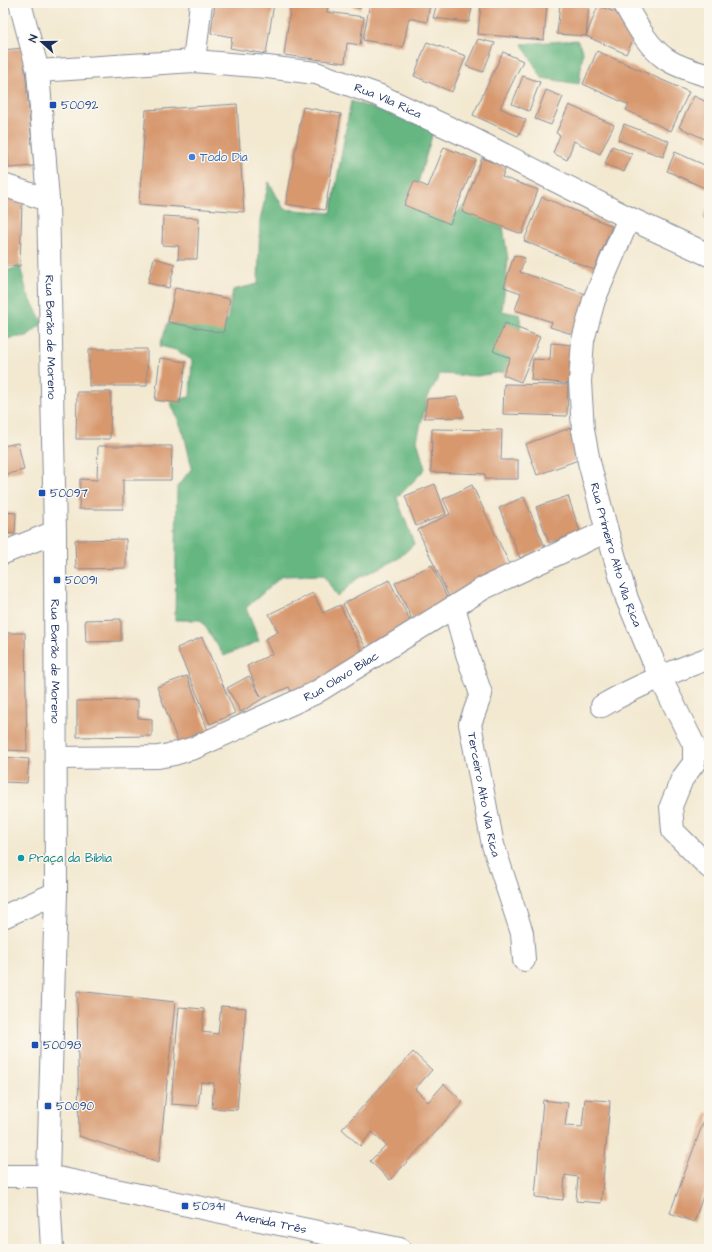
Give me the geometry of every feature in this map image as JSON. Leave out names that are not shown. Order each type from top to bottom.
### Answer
[{"type":"street","name":"Rua Barão de Moreno","points":[[20,3],[38,71],[48,200],[55,532],[56,758],[56,893],[48,1176],[52,1249]]},
{"type":"street","points":[[194,61],[201,3]]},
{"type":"street","points":[[624,3],[654,49],[667,60],[709,76]]},
{"type":"street","name":"Rua Vila Rica","points":[[38,71],[194,61],[316,73],[378,94],[471,138],[629,218],[709,255]]},
{"type":"street","points":[[3,186],[48,200]]},
{"type":"street","name":"Rua Primeiro Alto Vila Rica","points":[[629,218],[594,300],[583,340],[580,382],[583,430],[589,462],[627,599],[660,677],[694,744],[694,763],[682,779],[671,806],[673,831],[709,867]]},
{"type":"street","name":"Rua Olavo Bilac","points":[[56,758],[158,757],[194,748],[315,693],[484,588],[607,531]]},
{"type":"street","points":[[3,553],[55,532]]},
{"type":"street","name":"Terceiro Alto Vila Rica","points":[[454,607],[481,694],[470,724],[493,846],[522,933],[524,960]]},
{"type":"street","points":[[602,706],[622,694],[709,658]]},
{"type":"street","points":[[3,917],[56,893]]},
{"type":"street","name":"Avenida Três","points":[[3,1176],[48,1176],[400,1249]]},
{"type":"green space","points":[[577,40],[583,52],[579,84],[542,78],[522,44]]},
{"type":"green space","points":[[351,101],[434,129],[412,203],[450,220],[467,202],[503,226],[508,260],[502,311],[520,315],[521,369],[477,376],[440,374],[427,399],[417,440],[425,469],[397,498],[414,544],[399,558],[358,578],[337,597],[324,575],[282,576],[246,608],[259,641],[224,656],[201,620],[175,620],[177,487],[192,468],[184,434],[170,401],[190,397],[192,360],[176,350],[160,346],[167,324],[227,322],[233,290],[258,284],[260,220],[269,182],[284,209],[331,213]]},
{"type":"green space","points":[[20,266],[27,293],[43,323],[27,336],[3,339],[3,272]]},
{"type":"building","points":[[215,3],[274,3],[266,54],[230,48],[232,37],[211,33]]},
{"type":"building","points":[[291,3],[328,3],[327,12],[364,17],[360,45],[347,43],[345,63],[284,55]]},
{"type":"building","points":[[341,3],[362,3],[360,9]]},
{"type":"building","points":[[370,3],[430,3],[427,22],[409,18],[403,47],[363,40]]},
{"type":"building","points":[[437,3],[473,3],[469,22],[433,18]]},
{"type":"building","points":[[481,3],[547,3],[544,40],[478,34]]},
{"type":"building","points":[[560,3],[589,3],[586,36],[557,34]]},
{"type":"building","points":[[598,6],[621,14],[636,34],[626,54],[586,36]]},
{"type":"building","points":[[478,39],[495,43],[483,72],[466,66]]},
{"type":"building","points":[[427,42],[466,56],[452,92],[414,76]]},
{"type":"building","points":[[23,48],[34,166],[9,168],[3,106],[3,50]]},
{"type":"building","points":[[597,51],[689,92],[671,131],[626,110],[629,105],[583,84]]},
{"type":"building","points":[[503,52],[523,61],[500,108],[526,120],[518,136],[473,115]]},
{"type":"building","points":[[523,76],[540,82],[529,111],[512,104]]},
{"type":"building","points":[[546,90],[563,97],[551,125],[535,119]]},
{"type":"building","points":[[694,96],[709,103],[709,141],[679,127]]},
{"type":"building","name":"Todo Dia","points":[[237,104],[244,212],[139,204],[146,110]]},
{"type":"building","points":[[569,105],[614,125],[600,154],[574,141],[567,160],[553,153],[560,135],[556,133]]},
{"type":"building","points":[[303,107],[341,114],[325,210],[286,204]]},
{"type":"building","points":[[624,124],[669,141],[663,157],[618,140]]},
{"type":"building","points":[[612,146],[632,154],[624,172],[605,164]]},
{"type":"building","points":[[444,147],[476,160],[450,224],[404,205],[414,181],[428,187]]},
{"type":"building","points":[[675,152],[709,167],[709,184],[707,189],[667,171]]},
{"type":"building","points":[[482,158],[506,167],[502,177],[538,190],[522,234],[462,212]]},
{"type":"building","points":[[3,196],[22,202],[20,266],[3,266]]},
{"type":"building","points":[[542,197],[612,226],[594,270],[524,241]]},
{"type":"building","points":[[709,205],[709,220],[703,217]]},
{"type":"building","points":[[163,216],[199,218],[197,259],[178,259],[179,246],[162,245]]},
{"type":"building","points":[[514,255],[525,258],[520,272],[589,295],[575,335],[550,327],[552,322],[515,310],[521,293],[504,287]]},
{"type":"building","points":[[154,258],[175,264],[169,288],[148,283]]},
{"type":"building","points":[[175,288],[230,299],[223,333],[168,322]]},
{"type":"building","points":[[505,323],[540,337],[521,382],[503,375],[510,358],[493,351]]},
{"type":"building","points":[[551,343],[574,345],[571,384],[531,380],[533,359],[550,360]]},
{"type":"building","points":[[89,349],[147,349],[147,386],[89,386]]},
{"type":"building","points":[[160,358],[186,362],[180,403],[155,400]]},
{"type":"building","points":[[504,384],[568,385],[567,416],[503,414]]},
{"type":"building","points":[[77,392],[111,392],[110,439],[76,439]]},
{"type":"building","points":[[457,397],[464,417],[424,418],[427,399]]},
{"type":"building","points":[[570,428],[581,459],[537,475],[526,444]]},
{"type":"building","points":[[432,429],[502,430],[501,460],[518,460],[518,479],[485,479],[485,474],[431,472]]},
{"type":"building","points":[[18,443],[24,470],[3,475],[3,446]]},
{"type":"building","points":[[98,446],[172,446],[171,480],[123,480],[123,509],[79,509],[80,479],[97,480]]},
{"type":"building","points":[[435,484],[446,514],[416,526],[405,496]]},
{"type":"building","points":[[472,485],[511,567],[449,597],[418,530],[450,514],[443,499]]},
{"type":"building","points":[[568,496],[580,532],[549,543],[536,507]]},
{"type":"building","points":[[524,497],[545,547],[520,558],[499,508]]},
{"type":"building","points":[[3,512],[16,513],[15,534],[3,533]]},
{"type":"building","points":[[126,539],[126,568],[76,569],[75,540]]},
{"type":"building","points":[[432,565],[449,602],[412,619],[395,583]]},
{"type":"building","points":[[389,580],[413,626],[367,650],[343,604]]},
{"type":"building","points":[[313,593],[323,613],[340,605],[366,660],[293,696],[289,687],[262,699],[241,712],[227,688],[249,676],[261,697],[247,666],[272,654],[265,639],[278,632],[269,614]]},
{"type":"building","points":[[121,619],[121,641],[86,642],[85,620]]},
{"type":"building","points":[[3,633],[25,633],[27,751],[3,750]]},
{"type":"building","points":[[202,637],[235,713],[210,724],[177,648]]},
{"type":"building","points":[[187,676],[209,733],[179,745],[157,687]]},
{"type":"building","points":[[138,700],[138,718],[152,719],[152,736],[77,737],[77,701]]},
{"type":"building","points":[[3,757],[29,759],[27,783],[3,782]]},
{"type":"building","points":[[77,991],[175,1002],[159,1162],[79,1136]]},
{"type":"building","points":[[221,1006],[246,1008],[237,1110],[212,1108],[214,1083],[201,1082],[198,1106],[171,1104],[179,1007],[204,1009],[202,1032],[218,1034]]},
{"type":"building","points":[[413,1052],[432,1070],[415,1089],[428,1102],[444,1084],[463,1102],[390,1180],[370,1161],[386,1145],[372,1132],[360,1146],[342,1129]]},
{"type":"building","points":[[585,1099],[610,1101],[601,1203],[576,1201],[578,1177],[565,1175],[563,1200],[535,1197],[543,1100],[568,1103],[565,1126],[582,1127]]},
{"type":"building","points":[[707,1112],[709,1113],[709,1186],[707,1185],[694,1222],[670,1213]]},
{"type":"place","name":"50092","points":[[53,105]]},
{"type":"place","name":"Todo Dia","points":[[192,157]]},
{"type":"place","name":"50097","points":[[42,493]]},
{"type":"place","name":"50091","points":[[57,580]]},
{"type":"place","name":"Praça da Bíblia","points":[[21,858]]},
{"type":"place","name":"50098","points":[[35,1045]]},
{"type":"place","name":"50090","points":[[48,1106]]},
{"type":"place","name":"50341","points":[[185,1206]]}]
